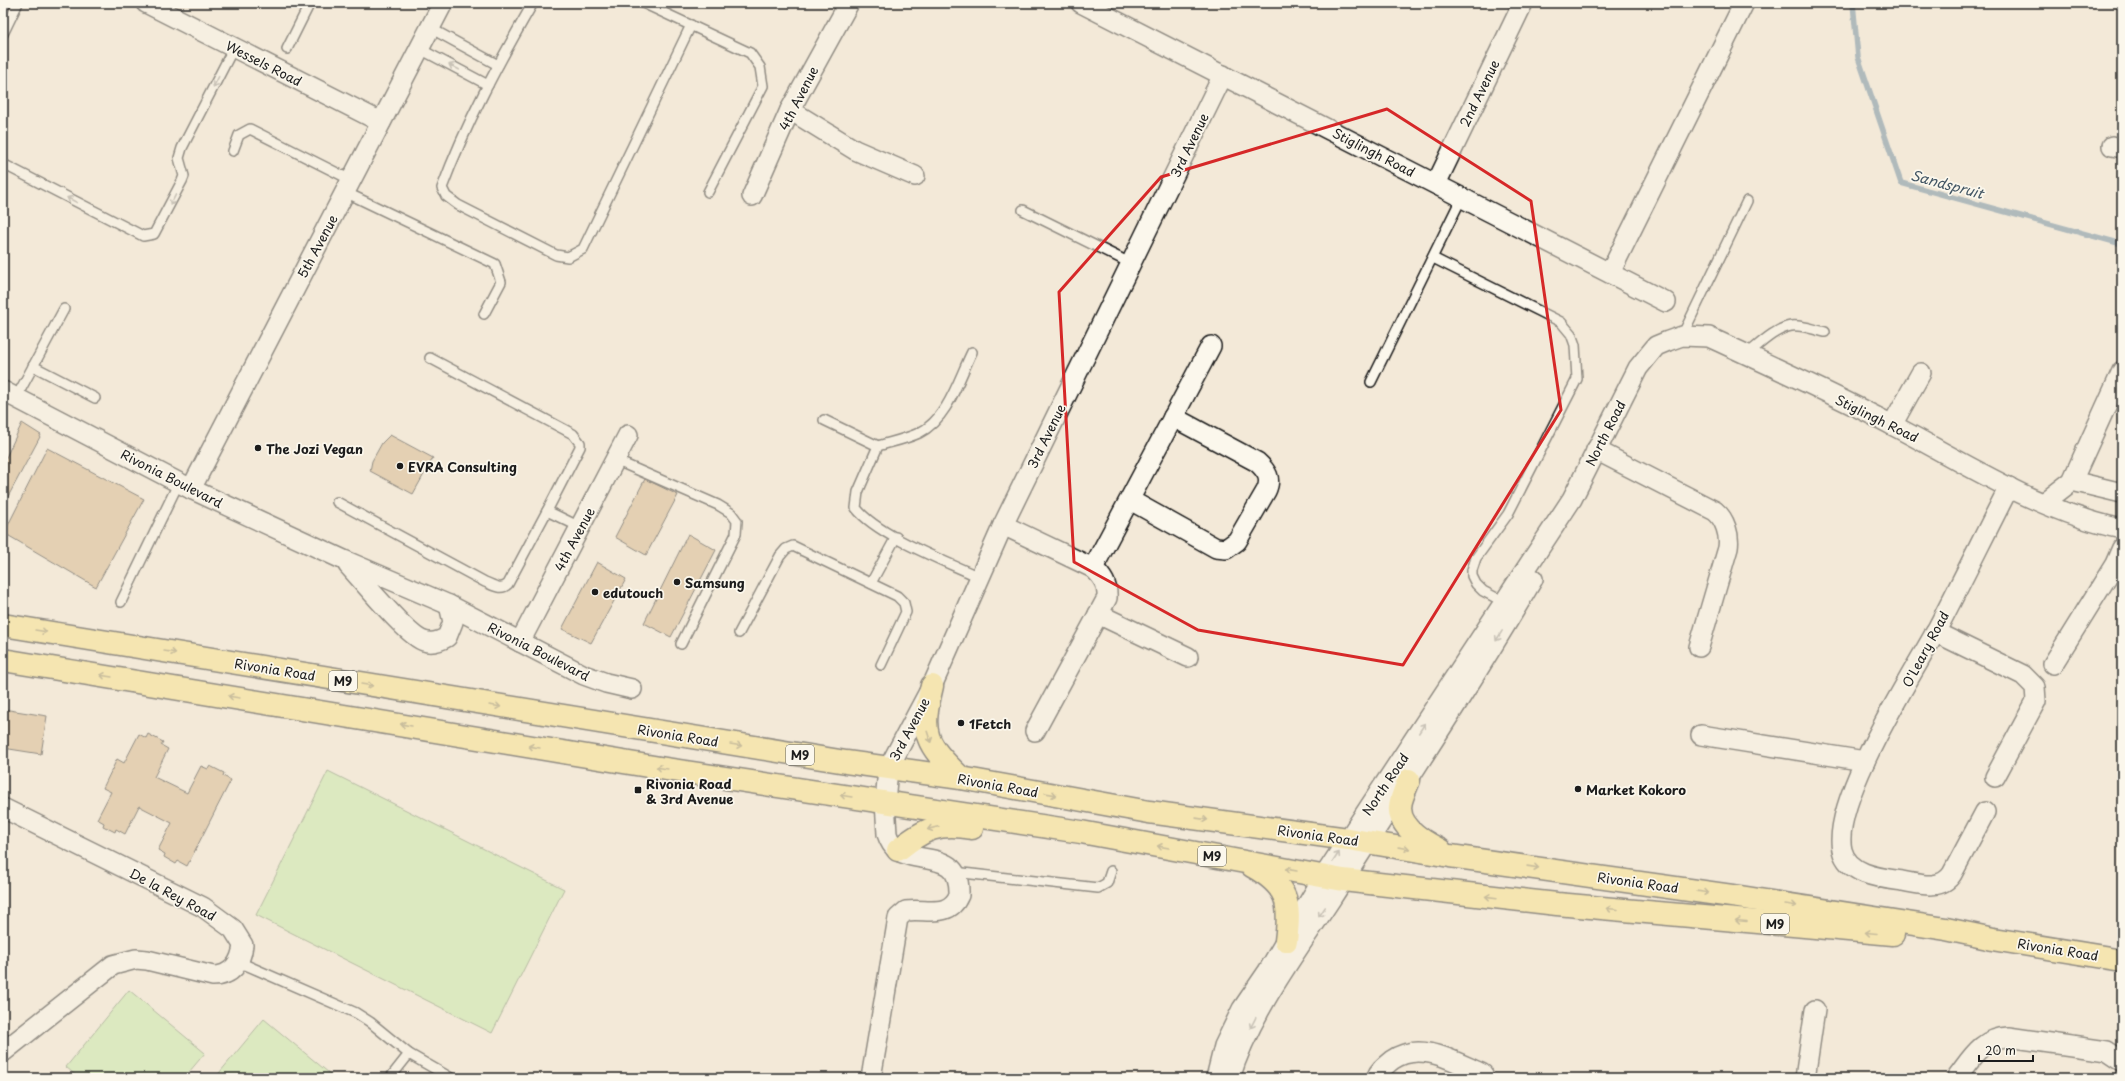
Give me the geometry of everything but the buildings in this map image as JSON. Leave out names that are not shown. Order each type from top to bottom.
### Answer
[{"type":"main road","name":"Rivonia Road","points":[[3,625],[888,769],[961,778],[1149,812],[1739,897],[1946,929],[1993,939],[2122,960]]},
{"type":"main road","name":"Rivonia Road","points":[[3,660],[666,769],[1081,832],[1334,878],[1581,906],[1944,939],[1973,941],[1993,939]]},
{"type":"main road","points":[[932,686],[925,713],[927,734],[938,756],[961,778]]},
{"type":"main road","points":[[1409,780],[1400,802],[1403,822],[1410,831],[1450,856]]},
{"type":"main road","points":[[898,850],[923,831],[944,826],[957,826],[1051,840],[1081,832]]},
{"type":"main road","points":[[1247,862],[1270,876],[1288,901],[1289,914],[1286,941]]},
{"type":"street","name":"Wessels Road","points":[[146,3],[381,122]]},
{"type":"street","name":"5th Avenue","points":[[185,486],[348,186],[443,3]]},
{"type":"street","name":"4th Avenue","points":[[752,196],[790,110],[849,3]]},
{"type":"street","name":"Stiglingh Road","points":[[1081,3],[1666,302]]},
{"type":"street","name":"2nd Avenue","points":[[1436,184],[1523,3]]},
{"type":"street","points":[[1610,273],[1744,3]]},
{"type":"street","name":"3rd Avenue","points":[[898,850],[887,834],[885,802],[888,769],[932,686],[1003,525],[1223,75]]},
{"type":"street","points":[[790,110],[855,150],[915,176]]},
{"type":"street","name":"Stiglingh Road","points":[[1638,368],[1656,346],[1682,336],[1709,337],[1892,425],[2009,487],[2086,520],[2122,529]]},
{"type":"street","points":[[1092,568],[1130,500],[1211,346]]},
{"type":"street","name":"North Road","points":[[1230,1078],[1256,1018],[1334,878],[1504,602],[1572,499],[1638,368]]},
{"type":"street","points":[[2045,502],[2072,480],[2122,371]]},
{"type":"street","points":[[1892,425],[1921,373]]},
{"type":"street","name":"Rivonia Boulevard","points":[[10,395],[185,486],[344,560],[449,605],[584,675],[606,683],[632,689]]},
{"type":"street","points":[[1130,500],[1216,548],[1226,549],[1237,541],[1266,491],[1268,486],[1268,475],[1266,469],[1257,462],[1173,417]]},
{"type":"street","name":"4th Avenue","points":[[520,642],[628,435]]},
{"type":"street","points":[[1596,450],[1715,511],[1721,516],[1729,540],[1728,548],[1699,647]]},
{"type":"street","points":[[2072,480],[2122,493]]},
{"type":"street","name":"O'Leary Road","points":[[1985,812],[1948,880],[1942,884],[1928,885],[1878,877],[1852,866],[1842,850],[1840,827],[1844,811],[1865,760],[1935,632],[2009,487]]},
{"type":"street","name":"North Road","points":[[1357,841],[1409,780],[1561,533],[1572,499]]},
{"type":"street","points":[[1003,525],[1092,568],[1100,575],[1108,590],[1107,598],[1035,732]]},
{"type":"street","points":[[2054,664],[2115,564],[2122,548]]},
{"type":"street","name":"Rivonia Boulevard","points":[[344,560],[396,618],[422,641],[430,643],[447,637],[453,622],[449,605]]},
{"type":"street","points":[[1098,614],[1188,657]]},
{"type":"street","points":[[1935,632],[2024,674],[2035,686],[2036,701],[1995,778]]},
{"type":"street","points":[[1701,735],[1865,760]]},
{"type":"street","name":"De la Rey Road","points":[[3,808],[204,907],[238,935],[243,945],[239,962]]},
{"type":"street","points":[[871,1078],[896,923],[901,914],[906,911],[938,912],[953,906],[959,895],[959,889],[954,872],[937,861],[898,850]]},
{"type":"street","name":"North Road","points":[[1216,1078],[1224,1046],[1242,1009],[1286,941],[1334,878]]},
{"type":"street","points":[[3,1052],[106,969],[120,962],[136,959],[148,960],[213,976],[222,976],[230,973],[239,962]]},
{"type":"street","points":[[1805,1078],[1815,1010]]},
{"type":"street","points":[[1956,1078],[1982,1046],[1990,1040],[1997,1038],[2008,1037],[2107,1051],[2122,1061]]},
{"type":"street","points":[[1376,1078],[1384,1066],[1400,1055],[1414,1052],[1425,1052],[1440,1056],[1483,1074]]},
{"type":"lane","points":[[3,34],[18,3]]},
{"type":"lane","points":[[287,48],[310,3]]},
{"type":"lane","points":[[533,3],[488,85],[450,167],[442,188],[446,196],[458,205],[556,255],[568,257],[583,249],[691,25]]},
{"type":"lane","points":[[643,3],[750,53],[760,67],[763,86],[708,192]]},
{"type":"lane","points":[[430,28],[498,65]]},
{"type":"lane","points":[[3,164],[143,236],[154,234],[184,176],[179,158],[182,148],[234,47]]},
{"type":"lane","points":[[420,49],[488,85]]},
{"type":"lane","points":[[233,150],[239,135],[250,129],[348,186],[495,264],[501,282],[484,314]]},
{"type":"lane","points":[[1371,382],[1462,197]]},
{"type":"lane","points":[[1682,336],[1747,201]]},
{"type":"lane","points":[[1023,210],[1130,264]]},
{"type":"lane","points":[[1432,258],[1561,322],[1571,334],[1575,345],[1577,379],[1508,514],[1476,558],[1472,570],[1472,576],[1476,584],[1483,591],[1504,602]]},
{"type":"lane","points":[[10,395],[33,366],[64,309]]},
{"type":"lane","points":[[1746,355],[1772,334],[1790,326],[1800,326],[1825,332]]},
{"type":"lane","points":[[824,420],[878,446],[919,433],[939,416],[948,403],[972,352]]},
{"type":"lane","points":[[337,502],[486,582],[500,588],[505,587],[508,584],[580,447],[578,440],[573,434],[546,419],[430,358]]},
{"type":"lane","points":[[33,366],[95,398]]},
{"type":"lane","points":[[878,446],[860,488],[856,508],[871,523],[896,537],[979,577]]},
{"type":"lane","points":[[615,460],[718,505],[731,513],[737,521],[736,534],[681,644]]},
{"type":"lane","points":[[120,602],[185,486]]},
{"type":"lane","points":[[547,511],[580,527]]},
{"type":"lane","points":[[871,584],[896,537]]},
{"type":"lane","points":[[739,633],[780,556],[786,549],[793,546],[897,596],[904,603],[906,612],[881,665]]},
{"type":"lane","points":[[954,872],[1098,888],[1107,883],[1111,871]]},
{"type":"lane","points":[[239,962],[356,1013],[370,1022],[409,1054],[451,1078]]},
{"type":"lane","points":[[390,1078],[409,1054]]},
{"type":"highlighted area","points":[[1387,109],[1531,201],[1561,410],[1403,665],[1198,630],[1074,562],[1059,292],[1161,177]]},
{"type":"green space","points":[[328,771],[564,889],[492,1033],[256,915]]},
{"type":"green space","points":[[129,990],[205,1053],[184,1078],[79,1078],[66,1067]]},
{"type":"green space","points":[[264,1019],[335,1078],[215,1078]]},
{"type":"waterway","name":"Sandspruit","points":[[1853,3],[1858,57],[1901,183],[2122,244]]},
{"type":"place","name":"The Jozi Vegan","points":[[258,448]]},
{"type":"place","name":"EVRA Consulting","points":[[400,466]]},
{"type":"place","name":"Samsung","points":[[677,582]]},
{"type":"place","name":"edutouch","points":[[595,592]]},
{"type":"place","name":"1Fetch","points":[[961,723]]},
{"type":"place","name":"Market Kokoro","points":[[1578,789]]},
{"type":"place","name":"Rivonia Road & 3rd Avenue","points":[[638,790]]}]
